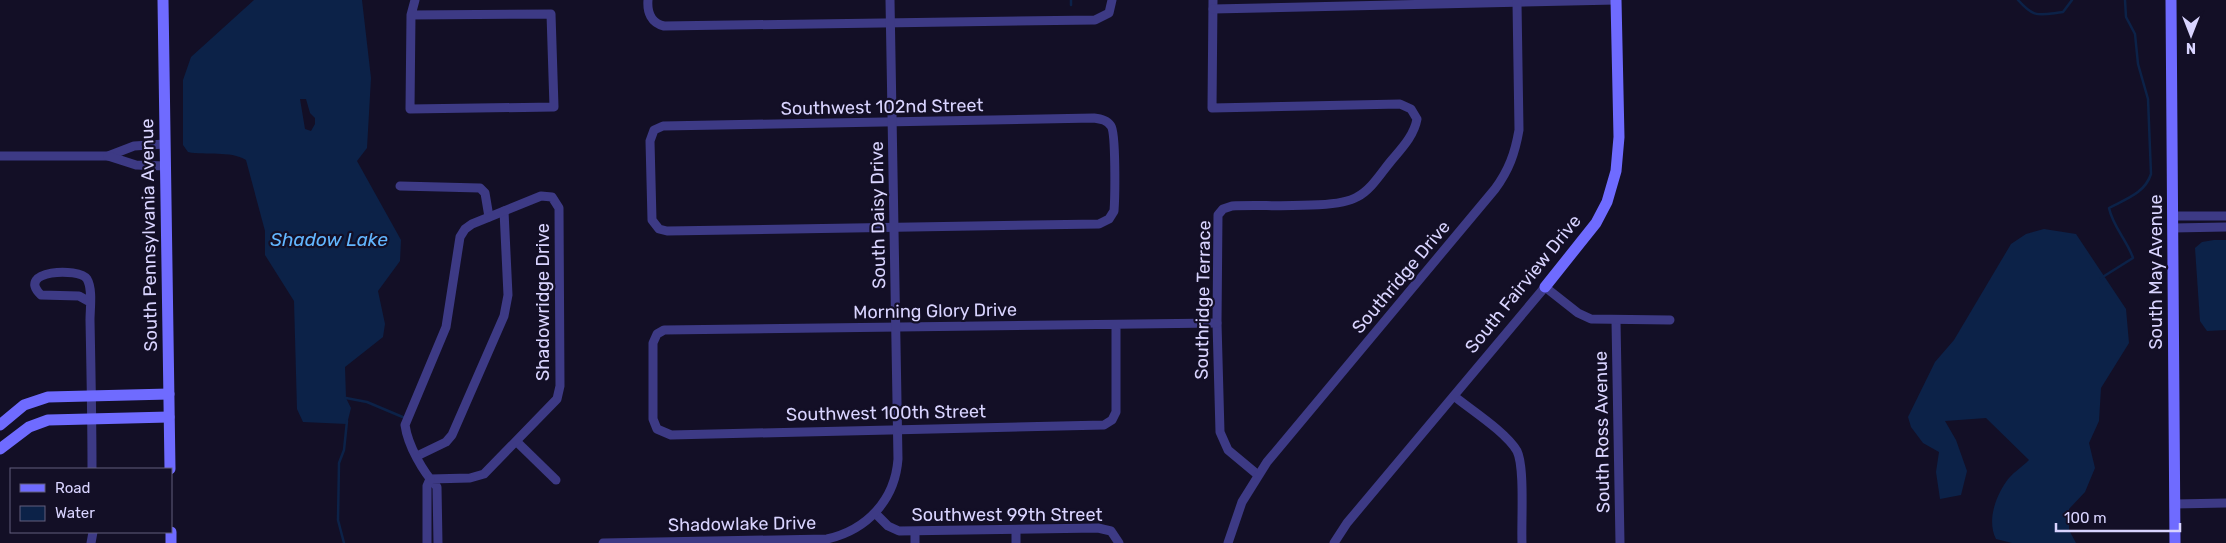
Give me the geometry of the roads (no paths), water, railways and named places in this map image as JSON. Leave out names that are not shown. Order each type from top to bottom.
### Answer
[{"type":"main road","name":"South Pennsylvania Avenue","points":[[163,0],[170,468]]},
{"type":"main road","name":"South Fairview Drive","points":[[1545,287],[1596,223],[1609,196],[1616,171],[1619,130],[1616,0]]},
{"type":"main road","name":"South May Avenue","points":[[2171,0],[2176,543]]},
{"type":"main road","points":[[0,425],[17,410],[39,399],[56,395],[169,394]]},
{"type":"main road","points":[[0,449],[19,433],[39,423],[60,419],[169,417]]},
{"type":"street","points":[[411,14],[551,14],[554,108],[410,109],[411,14],[415,0]]},
{"type":"street","points":[[648,0],[648,12],[653,20],[664,26],[890,21],[1095,20],[1106,16],[1110,11],[1112,0]]},
{"type":"street","name":"South Daisy Drive","points":[[876,514],[895,478],[897,430],[890,0]]},
{"type":"street","points":[[1213,4],[1517,4],[1616,0]]},
{"type":"street","name":"Southridge Terrace","points":[[1213,4],[1212,108],[1400,104],[1411,109],[1417,120],[1411,135],[1366,190],[1356,198],[1337,203],[1232,206],[1220,212],[1216,228],[1219,418],[1222,439],[1238,460],[1258,475]]},
{"type":"street","name":"Southridge Drive","points":[[1228,543],[1242,502],[1258,475],[1495,189],[1507,172],[1516,148],[1519,130],[1517,4]]},
{"type":"street","name":"Southwest 102nd Street","points":[[1094,118],[1104,120],[1110,124],[1114,139],[1114,203],[1111,216],[1105,221],[1095,224],[667,231],[654,225],[651,214],[650,140],[654,130],[668,125],[892,123],[1094,118]]},
{"type":"street","points":[[108,156],[134,146],[165,144]]},
{"type":"street","points":[[0,156],[108,156],[136,166],[165,166]]},
{"type":"street","points":[[400,186],[480,188],[485,193],[489,217]]},
{"type":"street","name":"Shadowridge Drive","points":[[430,479],[480,476],[490,471],[555,402],[560,391],[560,208],[552,197],[541,196],[504,212]]},
{"type":"street","points":[[417,456],[446,442],[452,434],[504,316],[508,296],[504,212],[472,224],[462,233],[457,252],[446,327],[406,421],[406,433],[417,456],[430,479],[437,487],[438,543]]},
{"type":"street","points":[[2173,222],[2226,216]]},
{"type":"street","points":[[2173,222],[2226,227]]},
{"type":"street","points":[[90,302],[80,296],[40,295],[35,287],[37,278],[44,273],[81,274],[88,281],[90,302],[92,395],[92,468]]},
{"type":"street","points":[[1545,287],[1578,313],[1591,319],[1670,320]]},
{"type":"street","name":"South Fairview Drive","points":[[1334,543],[1347,522],[1545,287]]},
{"type":"street","name":"South Ross Avenue","points":[[1616,320],[1620,543]]},
{"type":"street","name":"Morning Glory Drive","points":[[660,431],[653,419],[654,370],[652,347],[655,336],[662,331],[1217,323]]},
{"type":"street","name":"Southwest 100th Street","points":[[660,431],[672,435],[1104,425],[1112,420],[1116,412],[1116,325]]},
{"type":"street","points":[[1454,396],[1504,436],[1518,454],[1522,543]]},
{"type":"street","points":[[517,442],[556,480]]},
{"type":"street","points":[[427,543],[427,486],[430,479]]},
{"type":"street","points":[[2175,504],[2226,503]]},
{"type":"street","name":"Southwest 99th Street","points":[[876,514],[895,530],[915,532],[1098,528],[1108,529],[1114,534],[1119,543]]},
{"type":"street","name":"Shadowlake Drive","points":[[602,543],[813,542],[840,535],[876,514]]},
{"type":"street","points":[[1016,530],[1016,543]]},
{"type":"street","points":[[915,532],[915,543]]},
{"type":"water","name":"Shadow Lake","points":[[254,0],[362,0],[371,78],[367,148],[357,161],[401,240],[400,261],[378,291],[385,324],[383,337],[345,367],[346,398],[351,408],[347,424],[303,422],[297,409],[294,301],[265,255],[265,231],[246,160],[233,155],[188,152],[183,145],[183,80],[191,57]],"holes":[[[300,99],[306,99],[310,113],[315,118],[315,124],[311,131],[305,129]]]},
{"type":"water","points":[[2044,229],[2076,234],[2126,309],[2129,343],[2101,388],[2099,421],[2089,443],[2095,468],[2085,492],[2069,509],[2069,530],[2076,543],[2012,543],[1996,539],[1992,525],[1993,510],[2006,482],[2029,460],[1986,418],[1945,421],[1956,440],[1967,471],[1961,495],[1940,499],[1936,472],[1939,452],[1923,443],[1911,427],[1908,417],[1935,362],[1954,340],[2011,244],[2026,234]]},
{"type":"water","points":[[2226,240],[2226,330],[2207,331],[2200,321],[2195,248],[2202,242]]},
{"type":"waterway","points":[[1071,0],[1071,5]]},
{"type":"waterway","points":[[2018,0],[2033,13],[2043,15],[2063,12],[2072,0]]},
{"type":"waterway","points":[[2101,278],[2133,258],[2109,208],[2140,191],[2151,174],[2148,99],[2138,64],[2135,34],[2126,17],[2125,0]]},
{"type":"waterway","points":[[346,398],[367,402],[405,418]]},
{"type":"waterway","points":[[344,543],[338,520],[339,463],[344,450],[347,421]]}]
